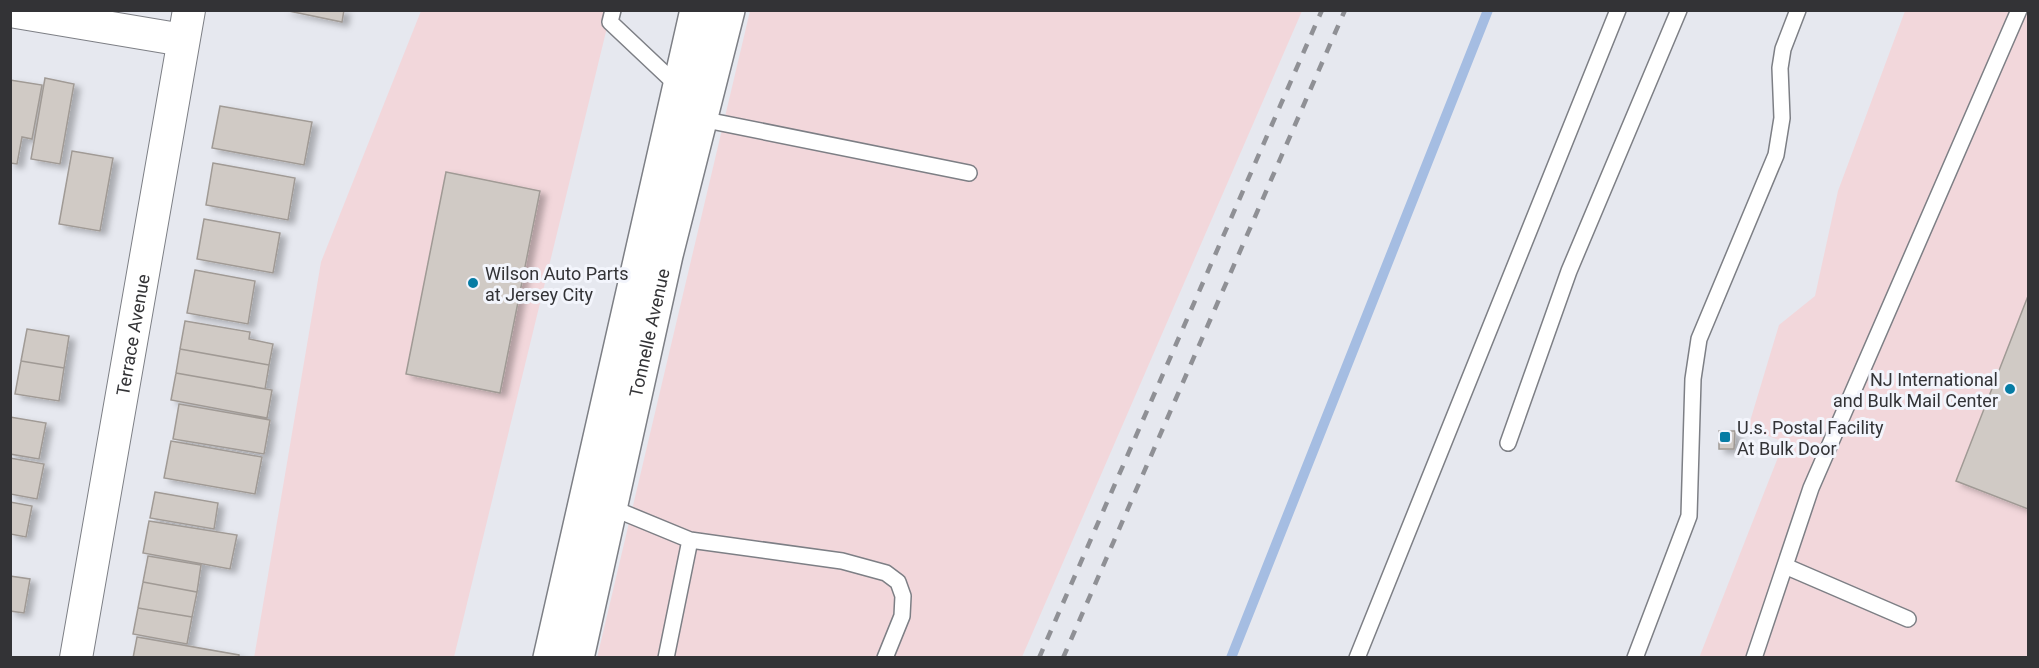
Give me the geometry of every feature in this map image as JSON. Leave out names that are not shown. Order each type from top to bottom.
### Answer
[{"type":"highway","name":"Tonnelle Avenue","points":[[550,657],[697,10]]},
{"type":"highway","name":"Tonnelle Avenue","points":[[577,657],[666,255],[728,10]]},
{"type":"street","points":[[10,11],[186,25]]},
{"type":"street","name":"Terrace Avenue","points":[[76,657],[186,25]]},
{"type":"lane","points":[[613,10],[610,22],[680,88]]},
{"type":"lane","points":[[1357,657],[1618,10]]},
{"type":"lane","points":[[1508,443],[1569,271],[1679,10]]},
{"type":"lane","points":[[1635,657],[1689,516],[1693,379],[1699,339],[1776,155],[1782,118],[1780,68],[1783,49],[1798,10]]},
{"type":"lane","points":[[1754,657],[1811,488],[2019,10]]},
{"type":"lane","points":[[700,119],[969,173]]},
{"type":"lane","points":[[610,507],[690,540],[842,561],[886,573],[898,582],[903,596],[902,616],[885,657]]},
{"type":"lane","points":[[666,657],[690,540]]},
{"type":"lane","points":[[1785,567],[1908,619]]},
{"type":"shaded area","points":[[421,11],[611,11],[454,657],[254,658],[321,262]]},
{"type":"shaded area","points":[[750,11],[1302,11],[1022,657],[597,658]]},
{"type":"shaded area","name":"NJ International and Bulk Mail Center","points":[[1905,11],[2028,11],[2028,657],[1699,658],[1784,442],[1748,428],[1779,325],[1815,296],[1838,191]]},
{"type":"building","points":[[284,10],[344,10],[342,22]]},
{"type":"building","points":[[45,78],[74,84],[60,164],[31,159]]},
{"type":"building","points":[[10,80],[42,85],[32,139],[22,137],[17,164],[10,163]]},
{"type":"building","points":[[220,106],[312,122],[304,165],[212,148]]},
{"type":"building","points":[[72,151],[113,158],[100,231],[59,224]]},
{"type":"building","points":[[213,163],[295,178],[288,220],[206,205]]},
{"type":"building","name":"Wilson Auto Parts at Jersey City","points":[[446,172],[540,191],[500,393],[406,374]]},
{"type":"building","points":[[204,219],[280,233],[273,273],[197,259]]},
{"type":"building","points":[[195,270],[255,281],[248,324],[187,313]]},
{"type":"building","name":"NJ International and Bulk Mail Center","points":[[2028,296],[2028,509],[1956,481]]},
{"type":"building","points":[[185,321],[250,332],[249,339],[273,344],[269,365],[180,349]]},
{"type":"building","points":[[27,329],[69,336],[64,368],[21,361]]},
{"type":"building","points":[[180,349],[269,365],[265,389],[176,373]]},
{"type":"building","points":[[21,361],[64,368],[59,401],[15,394]]},
{"type":"building","points":[[176,373],[272,390],[267,418],[171,400]]},
{"type":"building","points":[[179,404],[270,420],[264,454],[173,439]]},
{"type":"building","points":[[10,417],[46,423],[39,459],[10,454]]},
{"type":"building","points":[[1719,431],[1735,431],[1734,449],[1719,449]]},
{"type":"building","points":[[171,441],[262,457],[255,494],[164,478]]},
{"type":"building","points":[[10,458],[44,464],[37,499],[10,494]]},
{"type":"building","points":[[155,492],[218,503],[214,529],[150,518]]},
{"type":"building","points":[[10,502],[32,506],[26,537],[10,534]]},
{"type":"building","points":[[149,521],[237,535],[230,569],[143,553]]},
{"type":"building","points":[[148,556],[201,565],[197,592],[143,582]]},
{"type":"building","points":[[10,576],[30,579],[24,613],[10,611]]},
{"type":"building","points":[[143,582],[197,592],[192,617],[138,608]]},
{"type":"building","points":[[138,608],[192,617],[187,644],[133,634]]},
{"type":"building","points":[[137,637],[239,655],[239,658],[133,658]]},
{"type":"waterway","points":[[1231,658],[1488,10]]},
{"type":"railway","points":[[1039,658],[1322,10]]},
{"type":"railway","points":[[1063,658],[1345,10]]},
{"type":"place","name":"Wilson Auto Parts at Jersey City","points":[[473,283]]},
{"type":"place","name":"NJ International and Bulk Mail Center","points":[[2010,389]]},
{"type":"place","name":"U.s. Postal Facility At Bulk Door","points":[[1725,437]]}]
